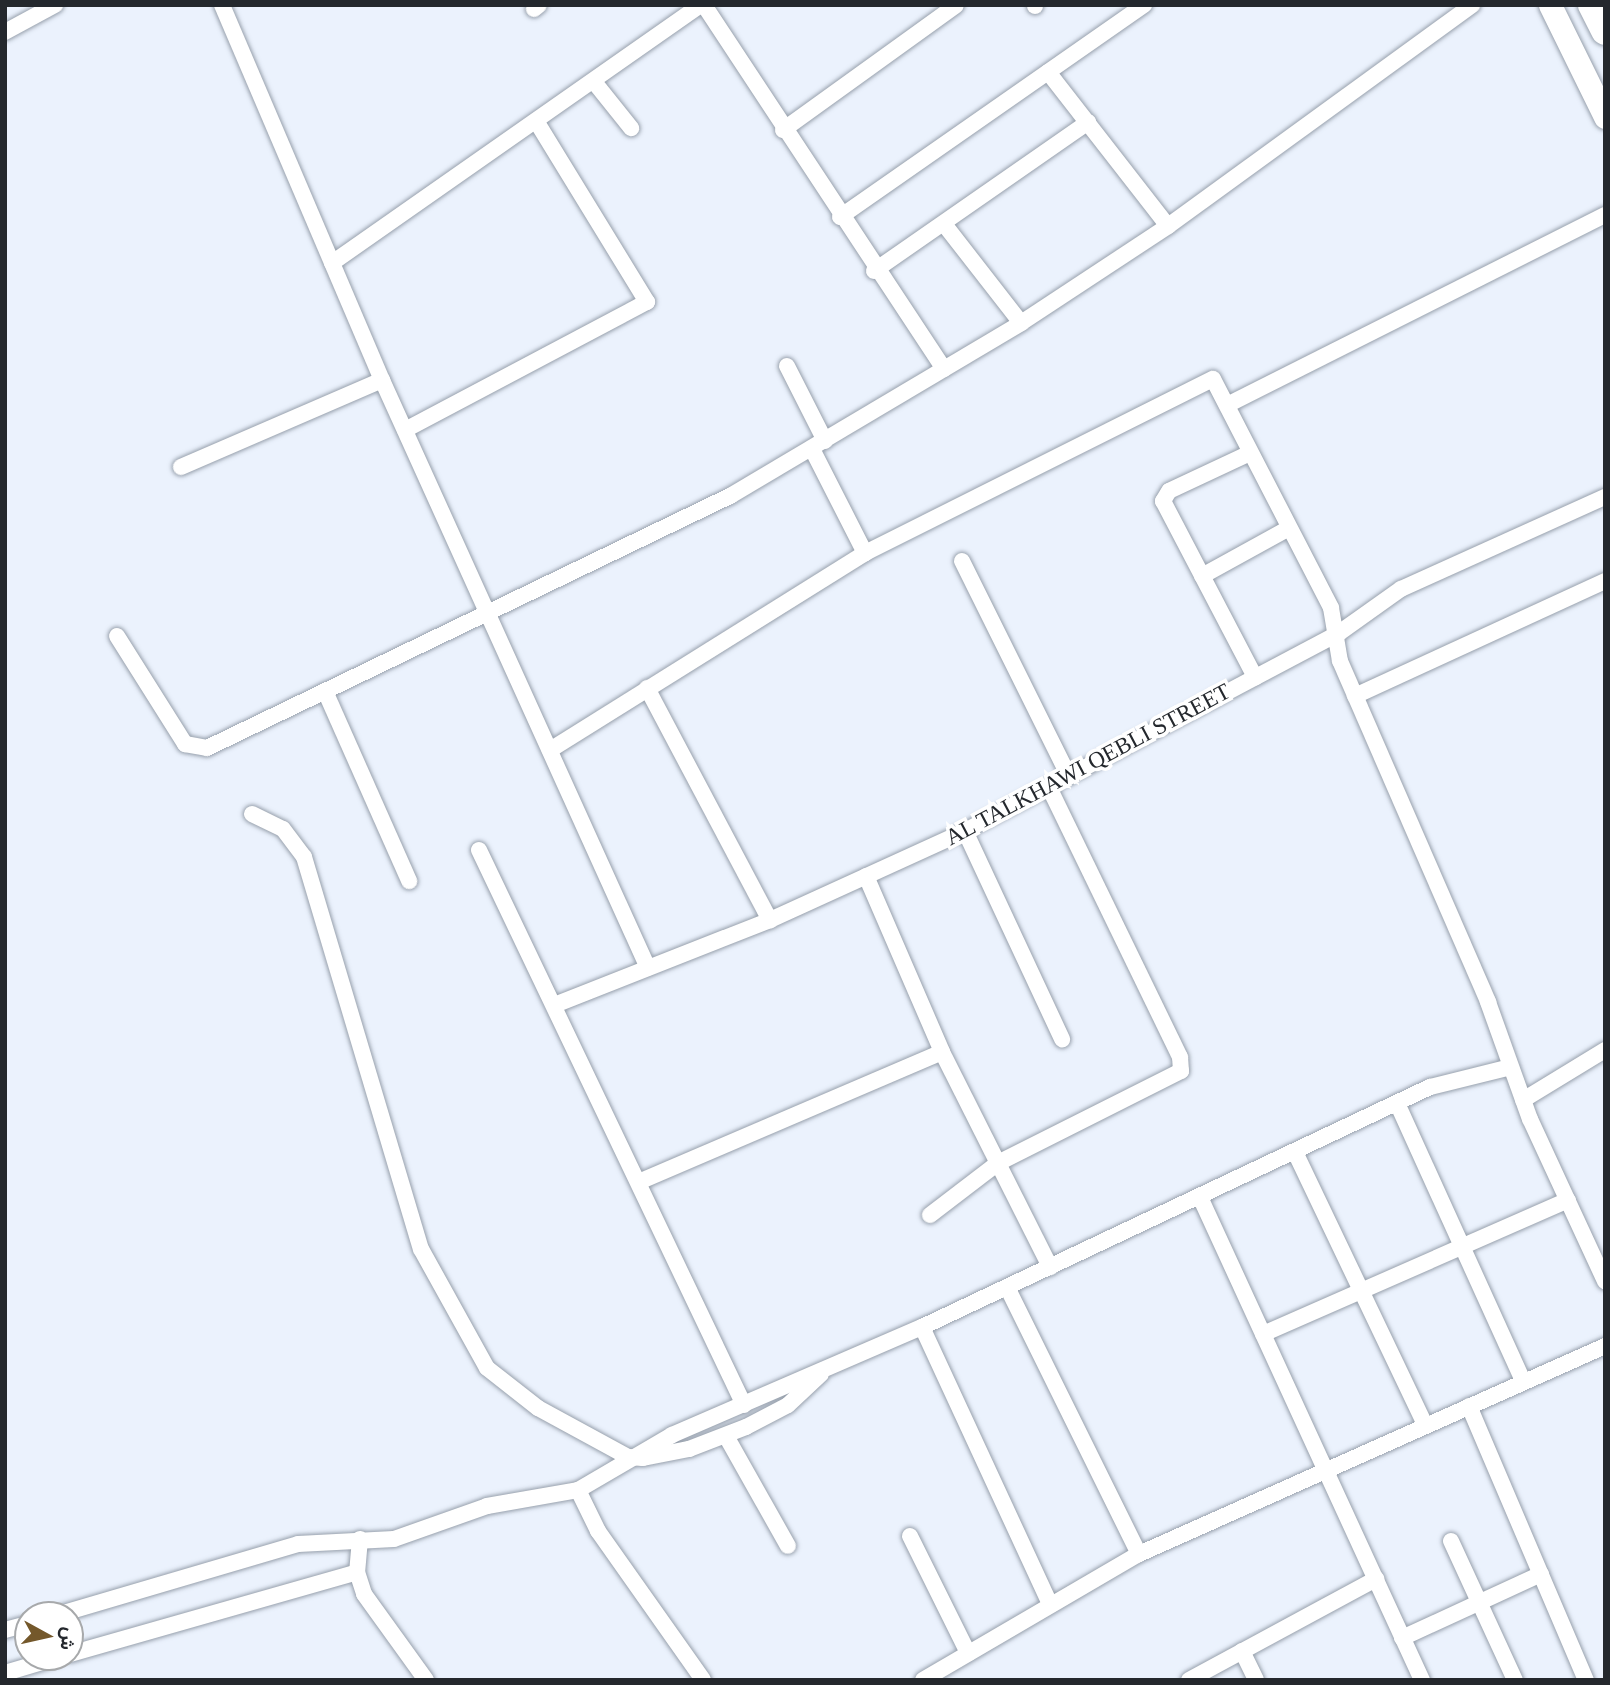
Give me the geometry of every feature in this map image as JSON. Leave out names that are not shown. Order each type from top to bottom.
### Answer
[{"type":"highway","points":[[1592,5],[1605,31]]},
{"type":"street","points":[[5,32],[55,5]]},
{"type":"street","points":[[222,5],[382,380],[648,968]]},
{"type":"street","points":[[332,263],[538,124],[702,5],[874,271],[944,369]]},
{"type":"street","points":[[783,130],[956,5]]},
{"type":"street","points":[[840,217],[1144,5]]},
{"type":"street","points":[[117,636],[185,744],[195,749],[489,615],[674,527],[818,445],[1021,323],[1168,226],[1472,5]]},
{"type":"street","points":[[1550,5],[1605,117]]},
{"type":"street","points":[[1048,72],[1168,226]]},
{"type":"street","points":[[595,83],[631,128]]},
{"type":"street","points":[[874,271],[1088,122]]},
{"type":"street","points":[[405,430],[647,302],[538,124]]},
{"type":"street","points":[[1227,405],[1605,215]]},
{"type":"street","points":[[944,224],[1021,323]]},
{"type":"street","points":[[787,366],[865,553]]},
{"type":"street","points":[[550,750],[865,553],[1203,379],[1217,383],[1339,633],[1340,660],[1523,1100],[1605,1281]]},
{"type":"street","points":[[181,467],[382,380]]},
{"type":"street","points":[[1250,453],[1164,494],[1165,507],[1255,677]]},
{"type":"street","name":"AL TALKHAWI QEBLI STREET","points":[[557,1004],[770,920],[965,831],[1339,633],[1413,583],[1605,497]]},
{"type":"street","points":[[1202,576],[1289,528]]},
{"type":"street","points":[[962,561],[1069,777]]},
{"type":"street","points":[[1355,696],[1605,581]]},
{"type":"street","points":[[647,688],[770,920]]},
{"type":"street","points":[[325,691],[410,881]]},
{"type":"street","points":[[930,1215],[998,1163],[1175,1077],[1182,1065],[1049,787]]},
{"type":"street","points":[[252,814],[283,830],[304,857],[421,1249],[464,1334],[487,1368],[538,1408],[628,1457],[664,1455],[726,1436],[788,1405],[825,1369]]},
{"type":"street","points":[[965,831],[1062,1039]]},
{"type":"street","points":[[479,850],[557,1004],[744,1405]]},
{"type":"street","points":[[866,876],[942,1052],[1051,1267]]},
{"type":"street","points":[[1523,1100],[1605,1050]]},
{"type":"street","points":[[641,1181],[942,1052]]},
{"type":"street","points":[[84,1607],[298,1544],[402,1537],[487,1506],[578,1490],[628,1457],[922,1327],[1397,1103],[1458,1078],[1511,1067]]},
{"type":"street","points":[[1397,1103],[1523,1381]]},
{"type":"street","points":[[1294,1152],[1424,1425]]},
{"type":"street","points":[[1200,1197],[1422,1680]]},
{"type":"street","points":[[1264,1334],[1568,1200]]},
{"type":"street","points":[[1007,1287],[1139,1554]]},
{"type":"street","points":[[922,1327],[1050,1604]]},
{"type":"street","points":[[923,1680],[1139,1554],[1325,1467],[1605,1346]]},
{"type":"street","points":[[1469,1406],[1586,1680]]},
{"type":"street","points":[[726,1436],[788,1546]]},
{"type":"street","points":[[578,1490],[598,1531],[703,1680]]},
{"type":"street","points":[[910,1536],[968,1653]]},
{"type":"street","points":[[360,1539],[356,1572],[364,1594],[426,1680]]},
{"type":"street","points":[[1451,1541],[1515,1680]]},
{"type":"street","points":[[84,1650],[356,1572]]},
{"type":"street","points":[[1402,1638],[1541,1574]]},
{"type":"street","points":[[1189,1680],[1376,1579]]},
{"type":"street","points":[[1242,1651],[1256,1680]]}]
